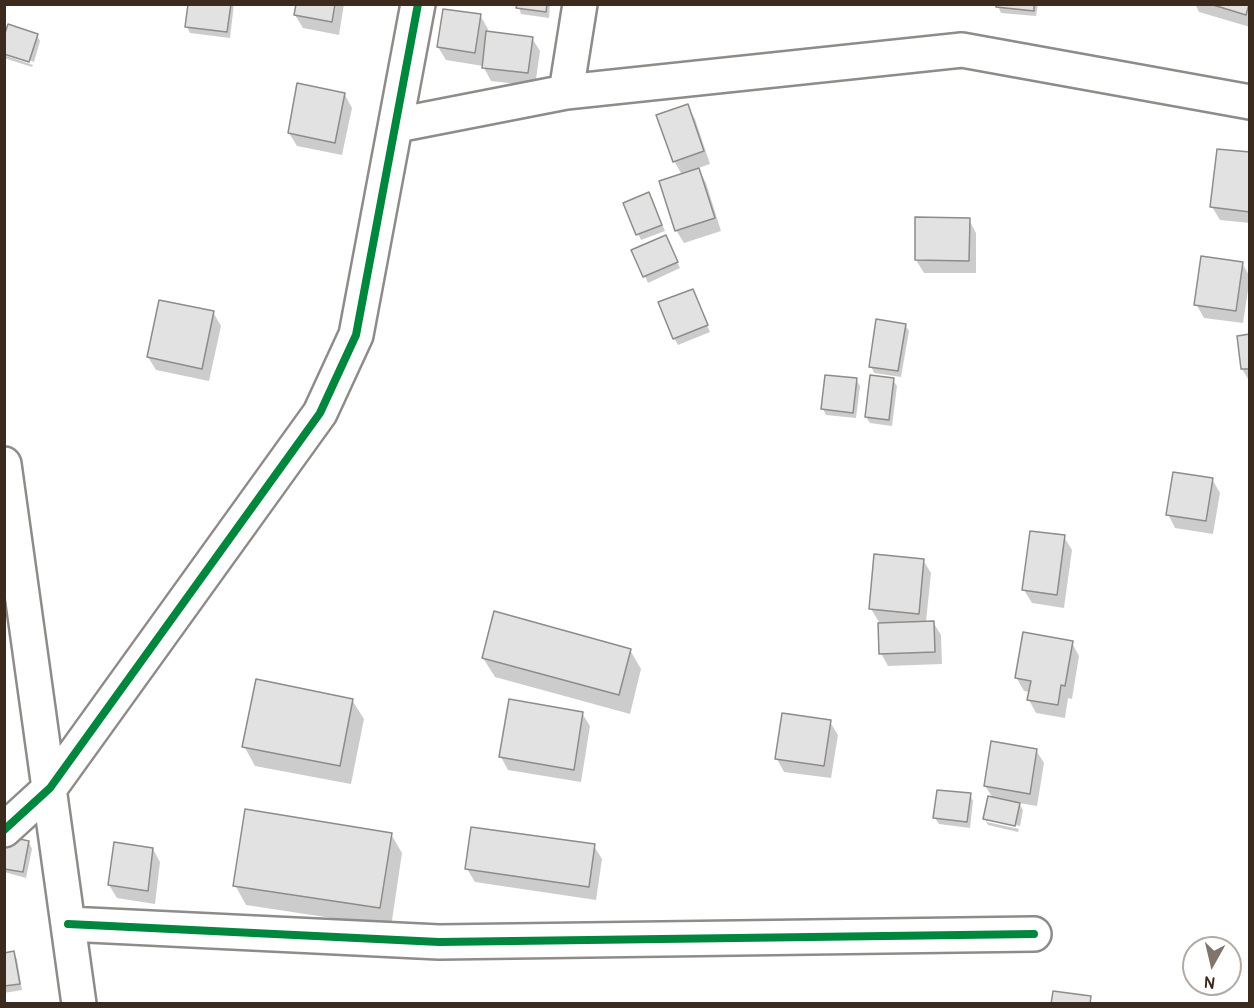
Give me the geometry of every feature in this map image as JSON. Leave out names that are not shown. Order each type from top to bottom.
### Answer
[{"type":"street","points":[[4,830],[50,788],[320,413],[356,335],[418,4]]},
{"type":"street","points":[[566,92],[580,4]]},
{"type":"street","points":[[397,125],[566,92],[962,50],[1250,102]]},
{"type":"street","points":[[4,464],[79,1004]]},
{"type":"street","points":[[68,924],[439,942],[1034,934]]},
{"type":"building","points":[[188,4],[231,4],[227,32],[185,27]]},
{"type":"building","points":[[296,4],[335,4],[332,22],[294,15]]},
{"type":"building","points":[[517,4],[547,4],[546,12],[516,8]]},
{"type":"building","points":[[996,4],[1034,4],[1034,11],[996,7]]},
{"type":"building","points":[[1210,4],[1249,4],[1246,15]]},
{"type":"building","points":[[443,9],[481,14],[475,53],[437,47]]},
{"type":"building","points":[[8,24],[38,34],[29,62],[4,54],[4,36]]},
{"type":"building","points":[[486,31],[533,37],[528,73],[482,68]]},
{"type":"building","points":[[297,83],[345,93],[335,143],[288,133]]},
{"type":"building","points":[[688,104],[704,151],[673,162],[656,115]]},
{"type":"building","points":[[1217,149],[1250,152],[1250,212],[1210,207]]},
{"type":"building","points":[[699,168],[715,218],[675,231],[659,181]]},
{"type":"building","points":[[649,192],[662,225],[636,235],[623,203]]},
{"type":"building","points":[[915,217],[970,218],[969,261],[915,260]]},
{"type":"building","points":[[666,235],[678,262],[643,277],[631,250]]},
{"type":"building","points":[[1201,256],[1243,262],[1236,311],[1194,305]]},
{"type":"building","points":[[693,289],[708,325],[673,339],[658,302]]},
{"type":"building","points":[[159,300],[214,311],[202,369],[147,357]]},
{"type":"building","points":[[876,319],[906,324],[898,371],[869,367]]},
{"type":"building","points":[[1250,334],[1250,369],[1241,369],[1237,336]]},
{"type":"building","points":[[825,375],[857,378],[853,413],[821,409]]},
{"type":"building","points":[[870,375],[894,378],[889,420],[865,417]]},
{"type":"building","points":[[1173,472],[1213,478],[1206,521],[1166,515]]},
{"type":"building","points":[[1030,531],[1065,535],[1057,595],[1022,590]]},
{"type":"building","points":[[874,554],[924,559],[919,614],[869,609]]},
{"type":"building","points":[[494,611],[631,649],[619,695],[482,658]]},
{"type":"building","points":[[934,621],[935,652],[879,654],[878,623]]},
{"type":"building","points":[[1023,632],[1073,641],[1065,686],[1061,685],[1058,705],[1027,700],[1031,681],[1015,678]]},
{"type":"building","points":[[256,679],[353,699],[340,766],[242,747]]},
{"type":"building","points":[[509,699],[583,712],[574,770],[499,757]]},
{"type":"building","points":[[782,713],[831,720],[824,766],[775,759]]},
{"type":"building","points":[[991,741],[1037,749],[1030,794],[984,786]]},
{"type":"building","points":[[937,790],[971,793],[967,822],[933,818]]},
{"type":"building","points":[[988,796],[1020,803],[1015,826],[983,819]]},
{"type":"building","points":[[245,809],[392,833],[380,908],[233,886]]},
{"type":"building","points":[[471,827],[595,844],[589,887],[465,869]]},
{"type":"building","points":[[6,836],[29,841],[23,872],[4,869]]},
{"type":"building","points":[[114,842],[153,848],[148,891],[108,885]]},
{"type":"building","points":[[14,951],[20,984],[4,986],[4,953]]},
{"type":"building","points":[[1053,991],[1091,996],[1090,1004],[1051,1004]]},
{"type":"cycle path","points":[[4,830],[50,788],[320,413],[356,335],[418,4]]},
{"type":"cycle path","points":[[68,924],[439,942],[1034,934]]}]
